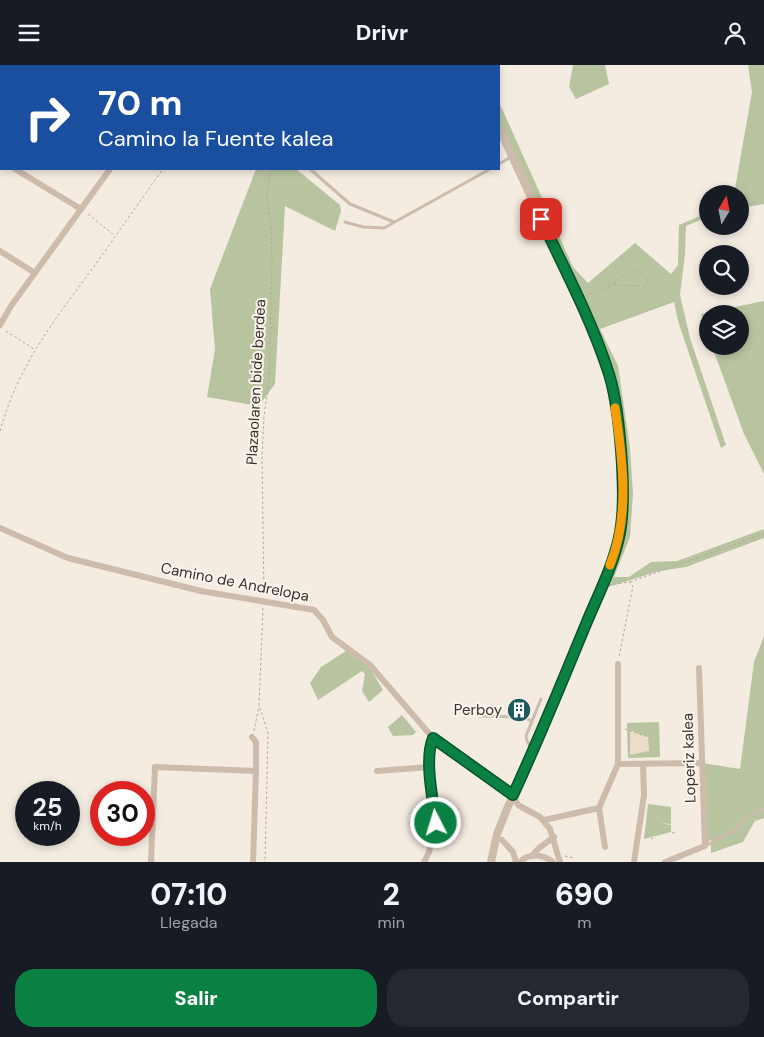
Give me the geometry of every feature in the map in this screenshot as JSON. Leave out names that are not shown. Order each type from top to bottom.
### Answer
[{"type":"street","points":[[491,862],[498,834],[513,795],[614,555],[621,525],[622,479],[619,438],[608,369],[579,301],[500,130]]},
{"type":"street","points":[[17,170],[81,209]]},
{"type":"street","points":[[0,326],[35,273],[109,170]]},
{"type":"street","points":[[0,251],[35,273]]},
{"type":"street","name":"Camino de Andrelopa","points":[[0,529],[68,558],[201,591],[314,610],[323,620],[332,637],[364,660],[384,680],[433,738],[513,795],[518,805],[544,820]]},
{"type":"street","points":[[605,847],[599,808],[618,764],[618,664]]},
{"type":"street","name":"Loperiz kalea","points":[[699,668],[705,846]]},
{"type":"street","points":[[252,737],[256,742],[253,862]]},
{"type":"street","points":[[424,862],[428,855],[436,823],[430,767],[430,745],[433,738]]},
{"type":"street","points":[[618,764],[702,763]]},
{"type":"street","points":[[634,862],[644,795],[643,764]]},
{"type":"street","points":[[151,862],[155,767],[256,771]]},
{"type":"street","points":[[377,771],[430,767]]},
{"type":"street","points":[[560,858],[554,837],[544,820],[599,808]]},
{"type":"street","points":[[532,856],[554,837]]},
{"type":"street","points":[[502,840],[513,852],[516,862]]},
{"type":"street","points":[[665,862],[705,846]]},
{"type":"street","points":[[520,862],[526,857],[532,856],[548,858],[552,862]]},
{"type":"lane","points":[[500,163],[512,157]]},
{"type":"lane","points":[[311,170],[350,204],[394,222]]},
{"type":"lane","points":[[345,222],[363,227],[384,228],[486,170]]},
{"type":"lane","points":[[533,751],[526,741],[526,736],[542,699]]},
{"type":"lane","points":[[479,717],[523,717],[532,721]]},
{"type":"lane","points":[[705,846],[729,835],[749,816],[764,809]]},
{"type":"path","points":[[0,431],[13,391],[49,326],[162,170]]},
{"type":"path","name":"Plazaolaren bide berdea","points":[[264,596],[262,458],[264,416],[269,380],[272,261],[271,226],[266,192],[272,170]]},
{"type":"path","points":[[81,209],[115,236]]},
{"type":"path","points":[[579,301],[589,293],[612,285],[630,270],[638,269],[648,281],[646,286],[612,285]]},
{"type":"path","points":[[0,326],[35,350]]},
{"type":"path","points":[[601,587],[624,581],[630,582],[764,534]]},
{"type":"path","points":[[618,664],[632,591],[630,582]]},
{"type":"path","points":[[252,737],[259,705],[263,607]]},
{"type":"path","points":[[259,705],[268,733],[266,862]]},
{"type":"path","points":[[625,728],[648,737]]},
{"type":"path","points":[[672,833],[677,832]]},
{"type":"path","points":[[651,839],[656,837]]},
{"type":"path","points":[[560,858],[574,858]]},
{"type":"green space","points":[[573,65],[605,65],[609,84],[576,99],[569,87]]},
{"type":"green space","points":[[748,65],[764,65],[764,204],[749,206],[749,185],[736,185],[752,92]]},
{"type":"green space","points":[[500,104],[573,267],[588,283],[635,243],[671,274],[678,265],[679,225],[699,216],[699,220],[686,226],[680,295],[690,338],[726,445],[721,448],[678,321],[674,302],[600,329],[618,366],[630,448],[633,494],[630,537],[614,577],[629,577],[651,562],[677,561],[764,529],[764,538],[686,567],[659,571],[599,590],[613,539],[622,471],[615,406],[592,330],[500,130]]},
{"type":"green space","points":[[256,170],[297,170],[340,205],[341,211],[335,231],[285,206],[275,384],[259,406],[207,397],[215,349],[210,289]]},
{"type":"green space","points":[[764,301],[764,474],[744,434],[715,355],[749,355],[749,305],[745,305]]},
{"type":"green space","points":[[764,636],[764,818],[755,821],[743,842],[711,853],[711,839],[705,846],[702,763],[740,769],[754,662]]},
{"type":"green space","points":[[349,649],[365,660],[383,690],[369,702],[362,691],[365,674],[362,671],[318,700],[310,683],[321,667]]},
{"type":"green space","points":[[402,715],[416,732],[413,735],[393,736],[388,727]]},
{"type":"green space","points":[[659,722],[660,757],[628,758],[627,723]]},
{"type":"green space","points":[[648,804],[671,807],[671,824],[660,823],[671,825],[671,832],[644,839]]},
{"type":"shaded area","points":[[630,730],[648,737],[649,751],[630,755]]},
{"type":"slow traffic","points":[[610,565],[620,533],[622,517],[622,471],[615,408]]},
{"type":"place","name":"Perboy","points":[[519,710]]},
{"type":"route","points":[[436,823],[430,767],[430,745],[433,738],[513,795],[537,743],[594,605],[614,555],[620,533],[622,471],[615,406],[608,369],[588,320],[541,219]]}]
